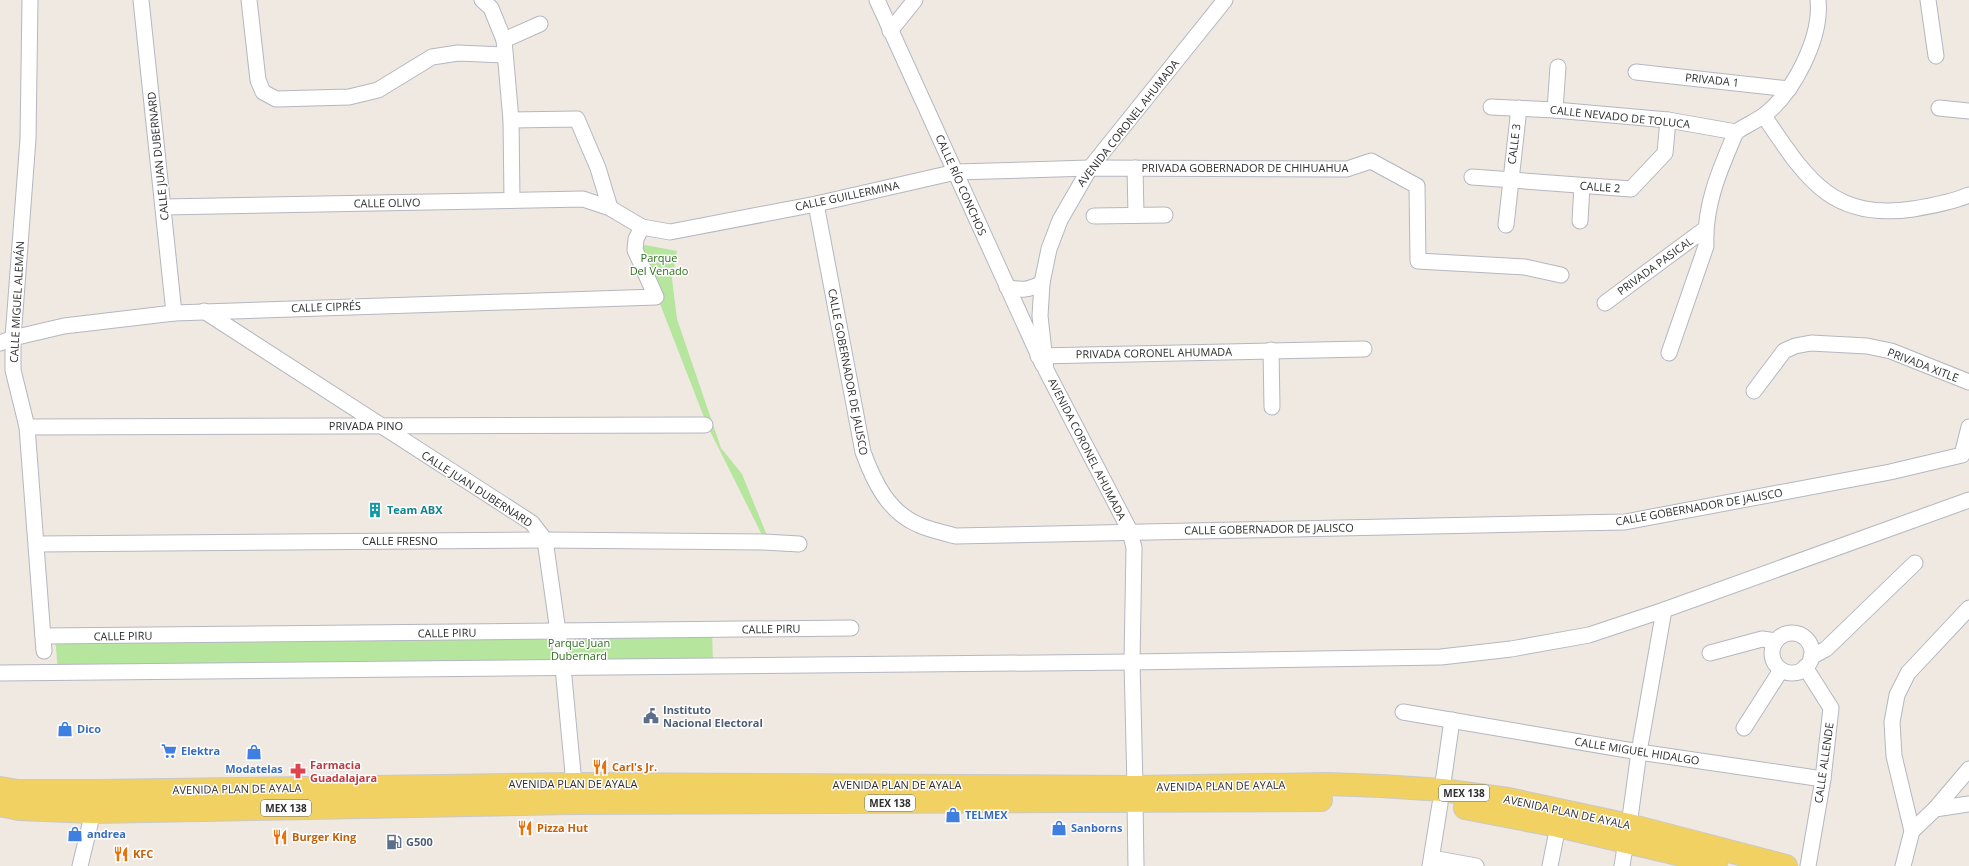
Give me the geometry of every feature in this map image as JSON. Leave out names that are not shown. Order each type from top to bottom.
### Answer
[{"type":"main road","name":"AVENIDA PLAN DE AYALA","points":[[0,788],[18,791],[1135,794],[1345,800],[1441,797],[1508,799],[1627,833],[1727,866]]},
{"type":"main road","name":"AVENIDA PLAN DE AYALA","points":[[0,806],[19,809],[93,812],[573,793]]},
{"type":"main road","name":"AVENIDA PLAN DE AYALA","points":[[1441,797],[1558,826],[1627,833],[1786,866]]},
{"type":"street","name":"CALLE MIGUEL ALEMÁN","points":[[30,0],[28,139],[6,340],[27,428],[44,643]]},
{"type":"street","name":"CALLE JUAN DUBERNARD","points":[[141,0],[174,313]]},
{"type":"street","points":[[249,0],[258,80],[263,92],[276,99],[349,98],[378,90],[432,57],[458,52],[504,55]]},
{"type":"street","points":[[482,0],[491,8],[504,40],[510,120],[512,200]]},
{"type":"street","name":"CALLE RÍO CONCHOS","points":[[877,0],[1007,287],[1043,360]]},
{"type":"street","points":[[890,31],[915,0]]},
{"type":"street","name":"AVENIDA CORONEL AHUMADA","points":[[1136,866],[1132,662],[1134,548],[1130,531],[1043,360],[1040,316],[1042,283],[1049,249],[1060,220],[1090,168],[1225,0]]},
{"type":"street","points":[[1669,353],[1706,246],[1705,229],[1715,181],[1736,132],[1764,116],[1789,89],[1803,68],[1815,32],[1818,0]]},
{"type":"street","points":[[1928,0],[1936,56]]},
{"type":"street","points":[[504,40],[540,24]]},
{"type":"street","points":[[1555,110],[1558,67]]},
{"type":"street","name":"PRIVADA 1","points":[[1636,72],[1789,89]]},
{"type":"street","name":"CALLE NEVADO DE TOLUCA","points":[[1491,107],[1555,110],[1668,120],[1736,132]]},
{"type":"street","name":"CALLE 3","points":[[1506,224],[1519,108]]},
{"type":"street","points":[[1939,108],[1969,111]]},
{"type":"street","points":[[1764,116],[1788,152],[1811,180],[1837,200],[1863,210],[1895,211],[1927,206],[1969,195]]},
{"type":"street","points":[[510,120],[577,119],[598,168],[610,208]]},
{"type":"street","name":"CALLE 2","points":[[1472,177],[1631,189],[1665,153],[1668,120]]},
{"type":"street","name":"PRIVADA GOBERNADOR DE CHIHUAHUA","points":[[1090,168],[1347,169],[1371,161],[1417,186],[1418,261],[1525,267],[1560,274]]},
{"type":"street","name":"CALLE GUILLERMINA","points":[[610,208],[642,227],[670,232],[816,204],[956,172],[1090,168]]},
{"type":"street","points":[[1135,168],[1136,215]]},
{"type":"street","points":[[1580,221],[1582,186]]},
{"type":"street","name":"CALLE OLIVO","points":[[163,207],[583,199],[610,208]]},
{"type":"street","name":"CALLE GOBERNADOR DE JALISCO","points":[[816,204],[862,452],[876,485],[895,510],[918,525],[955,536],[1130,531],[1625,522],[1890,472],[1962,455],[1969,428]]},
{"type":"street","points":[[1094,216],[1165,215]]},
{"type":"street","name":"CALLE CIPRÉS","points":[[6,340],[64,326],[174,313],[204,311],[656,297],[635,250],[634,244],[642,227]]},
{"type":"street","name":"PRIVADA PASICAL","points":[[1605,303],[1705,229]]},
{"type":"street","points":[[1007,287],[1025,290],[1032,289],[1042,283]]},
{"type":"street","name":"CALLE JUAN DUBERNARD","points":[[204,311],[532,523],[545,540],[563,667],[573,793]]},
{"type":"street","name":"PRIVADA XITLE","points":[[1754,391],[1784,351],[1795,346],[1811,343],[1867,346],[1891,351],[1969,382]]},
{"type":"street","name":"PRIVADA CORONEL AHUMADA","points":[[1043,360],[1270,350],[1364,349]]},
{"type":"street","points":[[1270,350],[1272,407]]},
{"type":"street","name":"PRIVADA PINO","points":[[27,428],[705,425]]},
{"type":"street","points":[[0,673],[1132,662],[1441,657],[1511,649],[1588,635],[1664,610],[1969,500]]},
{"type":"street","name":"CALLE FRESNO","points":[[37,544],[545,540],[764,542],[799,544]]},
{"type":"street","points":[[1808,662],[1811,649],[1809,642],[1803,636],[1796,633],[1789,633],[1781,636],[1772,648],[1772,657],[1775,664],[1781,670],[1794,672],[1826,650],[1915,563]]},
{"type":"street","points":[[1903,866],[1912,831],[1894,756],[1892,722],[1897,695],[1908,673],[1969,608]]},
{"type":"street","points":[[1622,866],[1639,752],[1664,610]]},
{"type":"street","name":"CALLE PIRU","points":[[44,643],[558,632],[850,628]]},
{"type":"street","points":[[1710,653],[1762,639],[1776,641]]},
{"type":"street","name":"CALLE ALLENDE","points":[[1808,662],[1831,708],[1823,779],[1808,866]]},
{"type":"street","points":[[1744,728],[1781,670]]},
{"type":"street","name":"CALLE MIGUEL HIDALGO","points":[[1403,712],[1639,752],[1823,779]]},
{"type":"street","points":[[1452,720],[1431,862],[1476,866]]},
{"type":"street","points":[[1912,831],[1935,809],[1969,770]]},
{"type":"street","points":[[1935,809],[1969,804]]},
{"type":"street","points":[[80,866],[93,812]]},
{"type":"street","points":[[1550,866],[1558,826]]},
{"type":"green space","name":"Parque Del Venado","points":[[645,245],[677,251],[672,279],[677,319],[721,448],[742,474],[768,538],[765,541],[707,425],[657,296],[636,249]]},
{"type":"green space","name":"Parque Juan Dubernard","points":[[712,630],[713,665],[58,672],[55,636]]},
{"type":"place","name":"Team ABX","points":[[375,510]]},
{"type":"place","name":"Instituto Nacional Electoral","points":[[651,716]]},
{"type":"place","name":"Dico","points":[[65,729]]},
{"type":"place","name":"Elektra","points":[[169,751]]},
{"type":"place","name":"Modatelas","points":[[254,752]]},
{"type":"place","name":"Carl's Jr.","points":[[600,767]]},
{"type":"place","name":"Farmacia Guadalajara","points":[[298,771]]},
{"type":"place","name":"TELMEX","points":[[953,815]]},
{"type":"place","name":"Pizza Hut","points":[[525,828]]},
{"type":"place","name":"Sanborns","points":[[1059,828]]},
{"type":"place","name":"andrea","points":[[75,834]]},
{"type":"place","name":"Burger King","points":[[280,837]]},
{"type":"place","name":"G500","points":[[394,842]]},
{"type":"place","name":"KFC","points":[[121,854]]}]
